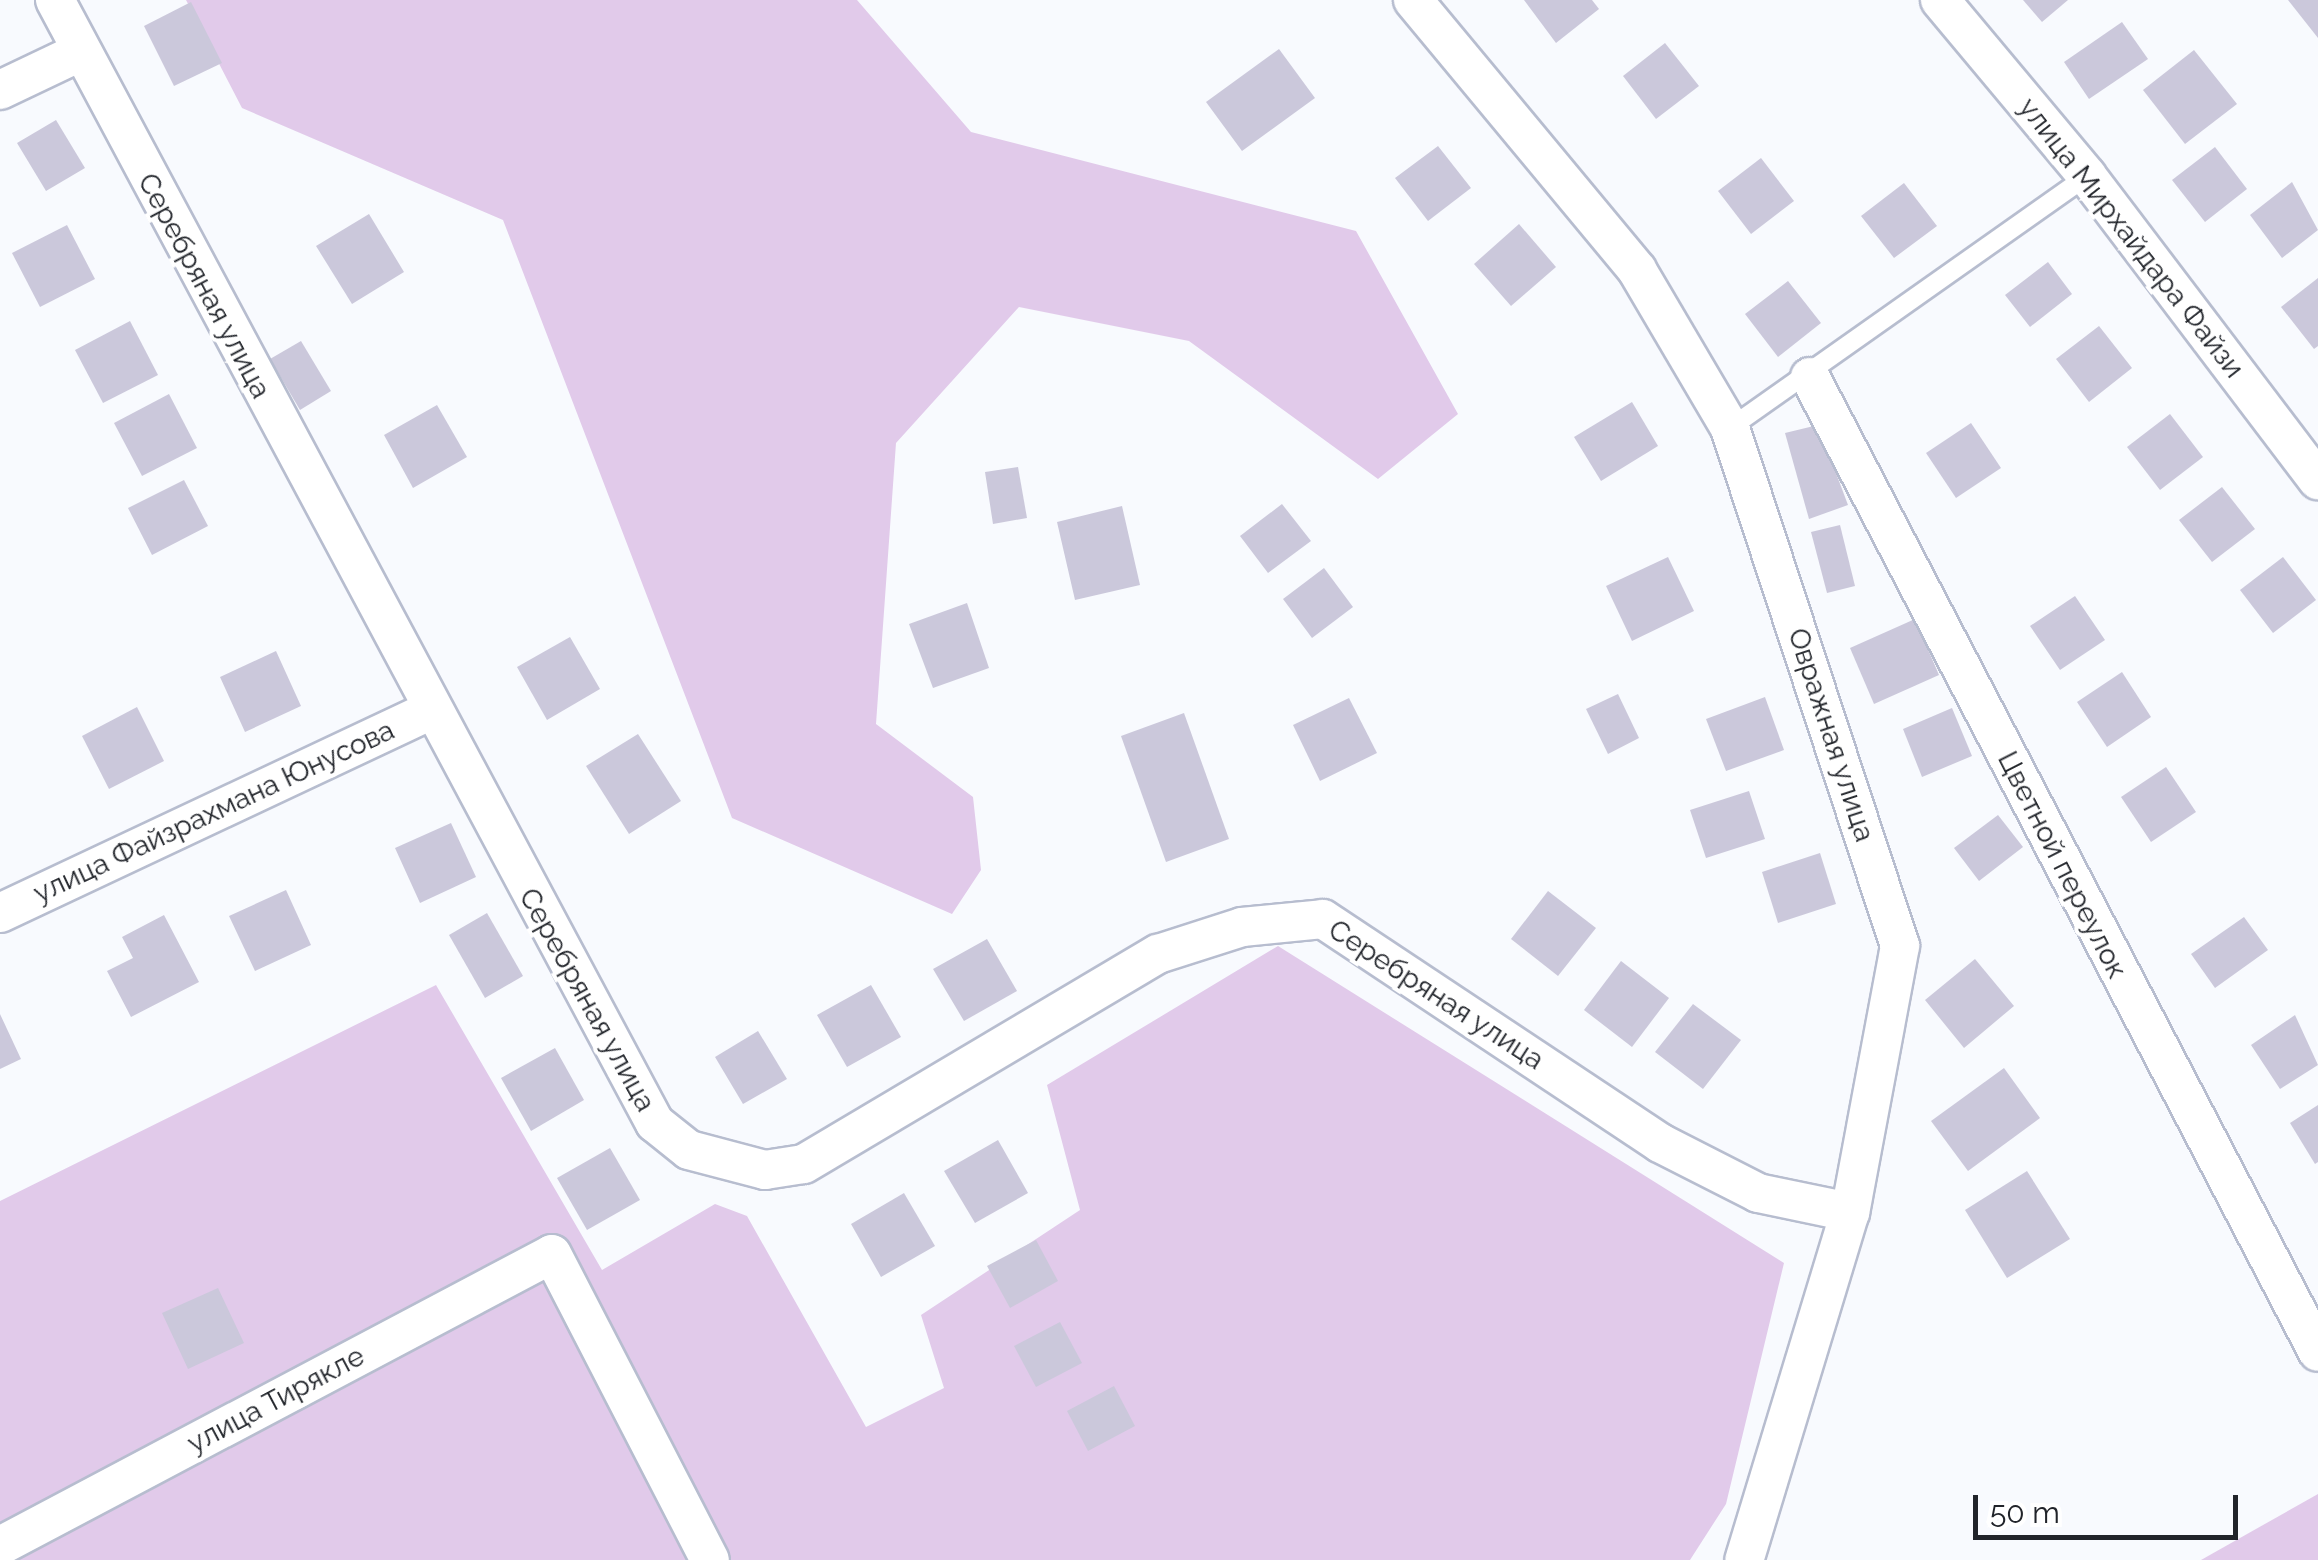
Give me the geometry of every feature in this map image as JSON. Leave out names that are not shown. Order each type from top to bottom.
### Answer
[{"type":"street","name":"Серебряная улица","points":[[55,0],[429,711],[655,1123],[689,1150],[765,1170],[804,1164],[1158,954],[1242,927],[1323,918],[1660,1143],[1758,1193],[1850,1212]]},
{"type":"street","name":"Овражная улица","points":[[1412,0],[1637,270],[1730,428],[1900,946],[1850,1212],[1744,1560]]},
{"type":"street","name":"улица Мирхайдара Файзи","points":[[1940,0],[2087,176],[2318,480]]},
{"type":"street","points":[[0,90],[80,52]]},
{"type":"street","name":"Цветной переулок","points":[[1810,377],[2318,1352]]},
{"type":"street","name":"улица Файзрахмана Юнусова","points":[[0,913],[429,711]]},
{"type":"street","name":"улица Тирякле","points":[[0,1546],[552,1254],[710,1560]]},
{"type":"lane","points":[[1730,428],[1810,377],[2087,176]]},
{"type":"shaded area","points":[[186,0],[857,0],[971,132],[1356,231],[1458,414],[1378,479],[1189,341],[1019,307],[896,443],[876,724],[973,797],[981,870],[952,914],[732,818],[503,220],[242,108]]},
{"type":"shaded area","points":[[1278,946],[1784,1263],[1726,1504],[1690,1560],[0,1560],[0,1201],[436,985],[602,1270],[715,1204],[747,1216],[866,1427],[944,1388],[921,1315],[1080,1210],[1047,1085]]},
{"type":"shaded area","points":[[2318,1494],[2318,1560],[2201,1560]]},
{"type":"building","points":[[1524,0],[1592,0],[1599,9],[1556,43]]},
{"type":"building","points":[[2023,0],[2068,0],[2042,22]]},
{"type":"building","points":[[2288,0],[2318,0],[2318,38]]},
{"type":"building","points":[[191,2],[222,63],[174,86],[144,26]]},
{"type":"building","points":[[2122,22],[2148,59],[2089,99],[2064,62]]},
{"type":"building","points":[[1665,43],[1699,86],[1656,119],[1623,76]]},
{"type":"building","points":[[1279,49],[1315,98],[1242,151],[1206,102]]},
{"type":"building","points":[[2194,50],[2237,104],[2185,144],[2143,90]]},
{"type":"building","points":[[56,120],[85,168],[46,191],[17,143]]},
{"type":"building","points":[[1438,146],[1471,188],[1428,221],[1395,178]]},
{"type":"building","points":[[2215,147],[2247,189],[2205,222],[2172,180]]},
{"type":"building","points":[[1761,158],[1794,201],[1751,234],[1718,191]]},
{"type":"building","points":[[2292,182],[2318,230],[2282,258],[2250,215]]},
{"type":"building","points":[[1904,183],[1937,226],[1894,258],[1861,216]]},
{"type":"building","points":[[369,214],[404,272],[352,304],[316,246]]},
{"type":"building","points":[[1519,224],[1556,267],[1511,306],[1474,264]]},
{"type":"building","points":[[67,225],[95,279],[40,307],[12,253]]},
{"type":"building","points":[[2048,262],[2072,294],[2030,327],[2005,295]]},
{"type":"building","points":[[2318,278],[2318,346],[2314,349],[2281,307]]},
{"type":"building","points":[[1788,281],[1821,323],[1778,357],[1745,314]]},
{"type":"building","points":[[130,321],[158,375],[103,403],[75,350]]},
{"type":"building","points":[[2099,326],[2132,368],[2089,402],[2056,359]]},
{"type":"building","points":[[301,341],[331,391],[300,410],[270,359]]},
{"type":"building","points":[[169,394],[197,448],[142,476],[114,423]]},
{"type":"building","points":[[1632,402],[1658,446],[1601,481],[1574,437]]},
{"type":"building","points":[[437,405],[467,457],[413,488],[384,435]]},
{"type":"building","points":[[2170,414],[2203,457],[2160,490],[2127,447]]},
{"type":"building","points":[[1971,423],[2001,468],[1956,498],[1926,453]]},
{"type":"building","points":[[1818,425],[1848,505],[1809,519],[1785,433]]},
{"type":"building","points":[[1018,467],[1027,518],[993,524],[985,472]]},
{"type":"building","points":[[184,480],[208,526],[152,555],[128,508]]},
{"type":"building","points":[[2222,487],[2255,529],[2212,562],[2179,520]]},
{"type":"building","points":[[1282,504],[1311,541],[1268,573],[1240,536]]},
{"type":"building","points":[[1122,506],[1140,585],[1075,600],[1057,522]]},
{"type":"building","points":[[1840,525],[1855,586],[1827,593],[1811,532]]},
{"type":"building","points":[[1668,557],[1694,611],[1632,641],[1606,586]]},
{"type":"building","points":[[2283,557],[2316,600],[2273,633],[2240,590]]},
{"type":"building","points":[[1324,568],[1353,607],[1312,638],[1283,599]]},
{"type":"building","points":[[2075,596],[2105,640],[2060,670],[2030,626]]},
{"type":"building","points":[[967,603],[989,668],[933,688],[909,624]]},
{"type":"building","points":[[1915,619],[1939,675],[1874,704],[1850,648]]},
{"type":"building","points":[[570,637],[600,689],[547,720],[517,667]]},
{"type":"building","points":[[276,651],[301,706],[245,732],[220,677]]},
{"type":"building","points":[[2122,672],[2151,717],[2107,747],[2077,702]]},
{"type":"building","points":[[1618,694],[1639,738],[1608,754],[1586,709]]},
{"type":"building","points":[[1765,697],[1784,750],[1726,771],[1706,719]]},
{"type":"building","points":[[1349,698],[1377,753],[1320,781],[1293,725]]},
{"type":"building","points":[[137,707],[164,761],[109,789],[82,736]]},
{"type":"building","points":[[1952,708],[1972,756],[1922,777],[1903,729]]},
{"type":"building","points":[[1184,713],[1229,839],[1166,862],[1121,736]]},
{"type":"building","points":[[638,734],[681,801],[629,834],[586,766]]},
{"type":"building","points":[[2166,767],[2196,812],[2151,842],[2121,797]]},
{"type":"building","points":[[1749,791],[1765,839],[1706,858],[1690,810]]},
{"type":"building","points":[[1998,815],[2023,847],[1979,881],[1954,848]]},
{"type":"building","points":[[451,823],[476,877],[420,903],[395,848]]},
{"type":"building","points":[[1820,853],[1836,904],[1778,923],[1762,872]]},
{"type":"building","points":[[286,890],[311,945],[255,971],[229,916]]},
{"type":"building","points":[[1548,891],[1596,928],[1558,976],[1511,939]]},
{"type":"building","points":[[487,913],[523,976],[485,998],[449,935]]},
{"type":"building","points":[[164,915],[199,982],[131,1017],[107,971],[133,958],[122,937]]},
{"type":"building","points":[[2244,917],[2268,950],[2215,988],[2191,954]]},
{"type":"building","points":[[987,939],[1017,991],[964,1021],[933,969]]},
{"type":"building","points":[[1975,959],[2014,1006],[1964,1048],[1925,1000]]},
{"type":"building","points":[[1621,961],[1669,998],[1632,1047],[1584,1010]]},
{"type":"building","points":[[871,985],[901,1037],[847,1067],[817,1015]]},
{"type":"building","points":[[1693,1004],[1741,1040],[1703,1089],[1655,1052]]},
{"type":"building","points":[[0,1014],[21,1059],[0,1069]]},
{"type":"building","points":[[2295,1015],[2318,1065],[2280,1089],[2251,1045]]},
{"type":"building","points":[[758,1031],[787,1079],[743,1104],[715,1057]]},
{"type":"building","points":[[555,1048],[584,1100],[531,1131],[501,1078]]},
{"type":"building","points":[[2004,1068],[2040,1118],[1968,1171],[1931,1121]]},
{"type":"building","points":[[2318,1105],[2318,1162],[2315,1164],[2290,1123]]},
{"type":"building","points":[[998,1140],[1028,1193],[975,1223],[944,1171]]},
{"type":"building","points":[[610,1148],[640,1200],[587,1230],[557,1178]]},
{"type":"building","points":[[2027,1171],[2070,1239],[2007,1278],[1965,1210]]},
{"type":"building","points":[[904,1193],[935,1246],[881,1277],[851,1224]]},
{"type":"building","points":[[1036,1240],[1058,1281],[1010,1308],[987,1266]]},
{"type":"building","points":[[218,1288],[244,1343],[188,1369],[162,1313]]},
{"type":"building","points":[[1060,1322],[1082,1363],[1036,1387],[1014,1346]]},
{"type":"building","points":[[1114,1386],[1135,1426],[1088,1451],[1067,1411]]}]
